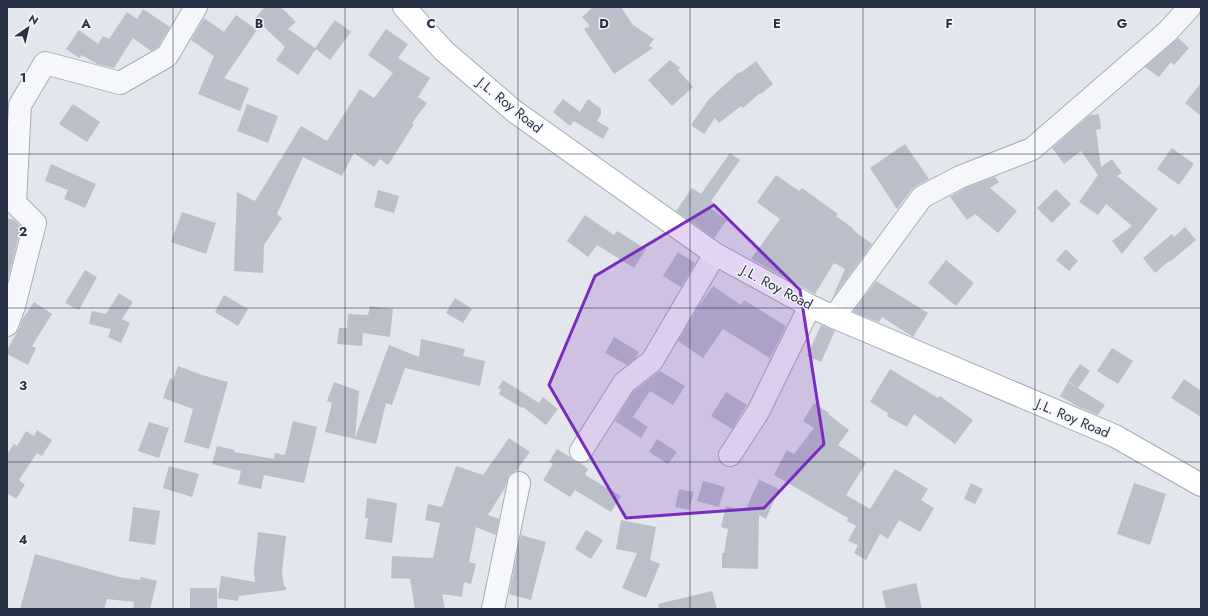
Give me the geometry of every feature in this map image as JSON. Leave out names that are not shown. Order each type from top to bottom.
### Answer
[{"type":"main road","name":"J.L. Roy Road","points":[[404,7],[444,51],[514,111],[715,254],[810,306],[834,317],[1114,436],[1201,485]]},
{"type":"street","points":[[7,325],[14,306],[35,223],[15,203],[20,104],[45,63],[120,83],[167,56],[196,7]]},
{"type":"street","points":[[834,317],[922,198],[960,177],[1032,149],[1167,32],[1190,7]]},
{"type":"street","points":[[581,451],[624,383],[652,361],[715,254]]},
{"type":"street","points":[[730,455],[758,412],[810,306]]},
{"type":"street","points":[[493,609],[519,483]]},
{"type":"highlighted area","points":[[714,205],[800,290],[824,444],[764,508],[626,518],[549,385],[595,276]]},
{"type":"building","points":[[265,7],[281,7],[296,22],[288,29],[315,48],[335,20],[351,32],[330,60],[316,49],[298,75],[276,60],[285,47],[255,18]]},
{"type":"building","points":[[593,7],[621,7],[633,25],[654,39],[649,46],[653,48],[614,74],[584,29],[590,26],[582,17]]},
{"type":"building","points":[[143,9],[170,27],[158,47],[151,51],[133,38],[114,68],[97,64],[82,55],[79,58],[66,49],[79,30],[98,44],[103,36],[109,39],[127,12],[137,19]]},
{"type":"building","points":[[236,15],[257,30],[224,78],[249,88],[240,111],[198,94],[214,56],[191,40],[204,18],[224,32]]},
{"type":"building","points":[[386,29],[408,44],[398,58],[430,78],[418,97],[427,103],[412,123],[414,124],[388,165],[380,159],[374,167],[354,153],[342,176],[303,157],[277,214],[282,218],[264,245],[263,273],[234,271],[237,192],[255,201],[301,126],[327,141],[360,89],[374,98],[393,73],[368,55]]},
{"type":"building","points":[[1178,38],[1189,48],[1174,65],[1171,62],[1159,77],[1145,67]]},
{"type":"building","points":[[670,60],[680,68],[678,70],[693,87],[672,106],[648,80]]},
{"type":"building","points":[[756,61],[773,84],[743,108],[741,106],[719,123],[715,118],[704,134],[691,125],[709,99],[739,72],[740,73]]},
{"type":"building","points":[[1201,83],[1201,116],[1185,103]]},
{"type":"building","points":[[563,99],[580,112],[588,99],[601,109],[601,114],[597,121],[609,128],[603,139],[574,121],[570,126],[553,112]]},
{"type":"building","points":[[73,104],[100,122],[87,142],[59,124]]},
{"type":"building","points":[[247,104],[278,116],[268,143],[237,131]]},
{"type":"building","points":[[1093,114],[1099,114],[1101,129],[1096,130],[1101,167],[1112,159],[1122,173],[1117,176],[1158,209],[1122,254],[1112,241],[1132,226],[1106,204],[1098,215],[1079,202],[1098,175],[1081,151],[1064,164],[1052,148]]},
{"type":"building","points":[[905,144],[929,179],[912,189],[897,209],[870,168]]},
{"type":"building","points":[[1172,148],[1194,164],[1179,185],[1157,169]]},
{"type":"building","points":[[730,153],[740,160],[711,201],[714,203],[710,208],[727,220],[714,238],[676,211],[692,188],[701,194]]},
{"type":"building","points":[[51,164],[96,184],[85,208],[64,199],[68,190],[45,181]]},
{"type":"building","points":[[776,175],[799,191],[802,188],[838,214],[836,216],[872,244],[832,299],[845,269],[834,263],[815,294],[751,259],[780,219],[757,202]]},
{"type":"building","points":[[995,177],[999,182],[990,188],[1017,211],[998,233],[975,214],[967,220],[950,197],[965,188]]},
{"type":"building","points":[[1056,189],[1071,204],[1052,223],[1037,208]]},
{"type":"building","points":[[378,190],[399,196],[394,213],[374,207]]},
{"type":"building","points":[[182,212],[216,223],[206,254],[171,242]]},
{"type":"building","points":[[585,215],[614,235],[617,231],[646,249],[634,268],[597,245],[588,257],[567,241]]},
{"type":"building","points":[[7,218],[14,220],[21,227],[7,283]]},
{"type":"building","points":[[1185,227],[1196,240],[1155,273],[1143,258],[1172,234],[1174,237]]},
{"type":"building","points":[[1066,249],[1078,261],[1069,271],[1056,260]]},
{"type":"building","points":[[678,252],[695,263],[681,287],[663,276]]},
{"type":"building","points":[[946,260],[974,283],[956,306],[928,283]]},
{"type":"building","points":[[85,270],[97,277],[79,310],[65,303]]},
{"type":"building","points":[[876,281],[928,313],[913,337],[882,317],[879,322],[853,312]]},
{"type":"building","points":[[713,286],[741,305],[744,300],[786,326],[770,358],[723,329],[703,358],[678,341],[698,307]]},
{"type":"building","points":[[119,293],[133,302],[122,319],[130,323],[121,343],[108,337],[111,329],[89,324],[92,311],[106,314]]},
{"type":"building","points":[[224,295],[248,309],[238,326],[215,312]]},
{"type":"building","points":[[455,298],[472,309],[463,323],[446,313]]},
{"type":"building","points":[[34,302],[52,314],[32,346],[36,348],[28,365],[7,354],[7,350],[19,329],[22,320]]},
{"type":"building","points":[[370,306],[393,309],[390,337],[363,333],[362,346],[337,344],[339,328],[347,328],[348,314],[368,315]]},
{"type":"building","points":[[821,325],[835,331],[821,362],[807,356]]},
{"type":"building","points":[[614,337],[639,352],[636,358],[627,365],[605,353]]},
{"type":"building","points":[[421,339],[465,349],[463,356],[485,361],[480,386],[405,368],[392,405],[386,403],[376,444],[325,432],[332,403],[327,401],[334,382],[359,391],[355,438],[389,345],[419,357]]},
{"type":"building","points":[[1112,348],[1133,361],[1118,384],[1097,371]]},
{"type":"building","points":[[1080,364],[1090,371],[1078,388],[1068,381]]},
{"type":"building","points":[[178,366],[202,375],[228,382],[209,449],[184,442],[193,409],[163,398],[170,378],[173,380]]},
{"type":"building","points":[[890,369],[938,398],[940,396],[973,420],[955,444],[914,414],[907,427],[887,416],[888,413],[870,402]]},
{"type":"building","points":[[660,371],[685,386],[673,405],[650,391],[633,417],[648,427],[641,438],[615,421],[633,392]]},
{"type":"building","points":[[1184,379],[1201,391],[1201,417],[1171,398]]},
{"type":"building","points":[[503,380],[539,403],[543,397],[558,409],[546,425],[523,407],[522,408],[499,394],[501,390],[498,388]]},
{"type":"building","points":[[1068,382],[1105,405],[1098,415],[1077,406],[1060,396]]},
{"type":"building","points":[[726,392],[747,405],[732,429],[711,416]]},
{"type":"building","points":[[814,403],[829,413],[828,414],[849,430],[838,445],[866,463],[846,495],[870,509],[895,469],[928,489],[921,500],[934,508],[920,532],[899,520],[888,539],[880,534],[866,560],[854,553],[858,545],[848,541],[856,526],[847,521],[848,518],[774,475],[787,450],[794,454],[814,428],[803,421]]},
{"type":"building","points":[[293,421],[317,427],[304,483],[264,475],[261,489],[238,484],[241,471],[212,464],[217,446],[235,450],[234,452],[274,459],[275,453],[285,455]]},
{"type":"building","points":[[149,422],[169,428],[159,458],[138,451]]},
{"type":"building","points":[[37,430],[52,440],[42,456],[37,453],[19,480],[25,485],[16,499],[9,494],[7,497],[7,454],[14,444],[17,446],[26,431],[34,436]]},
{"type":"building","points":[[509,438],[530,452],[516,471],[509,475],[505,488],[488,515],[499,519],[496,535],[476,527],[469,562],[476,564],[471,584],[464,582],[462,597],[442,594],[445,609],[415,609],[410,579],[391,578],[392,556],[433,558],[440,523],[425,520],[428,504],[442,507],[456,466],[483,475]]},
{"type":"building","points":[[657,439],[677,452],[668,464],[649,452]]},
{"type":"building","points":[[557,449],[588,469],[585,475],[621,496],[611,512],[575,490],[570,497],[543,480],[553,464],[549,462]]},
{"type":"building","points":[[169,466],[199,474],[192,497],[163,488]]},
{"type":"building","points":[[760,478],[760,480],[779,489],[766,519],[759,515],[758,569],[722,568],[722,553],[724,553],[728,529],[721,527],[726,506],[745,511]]},
{"type":"building","points":[[703,481],[725,487],[719,507],[697,501]]},
{"type":"building","points":[[971,483],[983,489],[975,504],[964,499]]},
{"type":"building","points":[[1134,483],[1166,494],[1150,545],[1117,534]]},
{"type":"building","points":[[679,489],[694,492],[689,510],[675,507]]},
{"type":"building","points":[[367,498],[397,503],[392,543],[365,539],[368,518],[365,518]]},
{"type":"building","points":[[133,507],[160,511],[155,545],[129,541]]},
{"type":"building","points":[[621,520],[656,527],[650,560],[660,564],[646,598],[622,588],[637,553],[616,549]]},
{"type":"building","points":[[586,530],[603,540],[591,559],[575,549]]},
{"type":"building","points":[[258,532],[286,536],[282,572],[286,590],[239,596],[238,601],[218,598],[221,576],[255,582],[254,571]]},
{"type":"building","points":[[521,535],[546,542],[531,600],[509,594]]},
{"type":"building","points":[[35,554],[119,577],[140,580],[141,577],[157,581],[150,609],[133,609],[134,602],[107,599],[104,609],[20,609]]},
{"type":"building","points":[[916,583],[922,609],[886,609],[882,591]]},
{"type":"building","points":[[190,588],[217,588],[217,608],[190,608]]},
{"type":"building","points":[[712,591],[717,609],[659,609],[658,604]]}]
